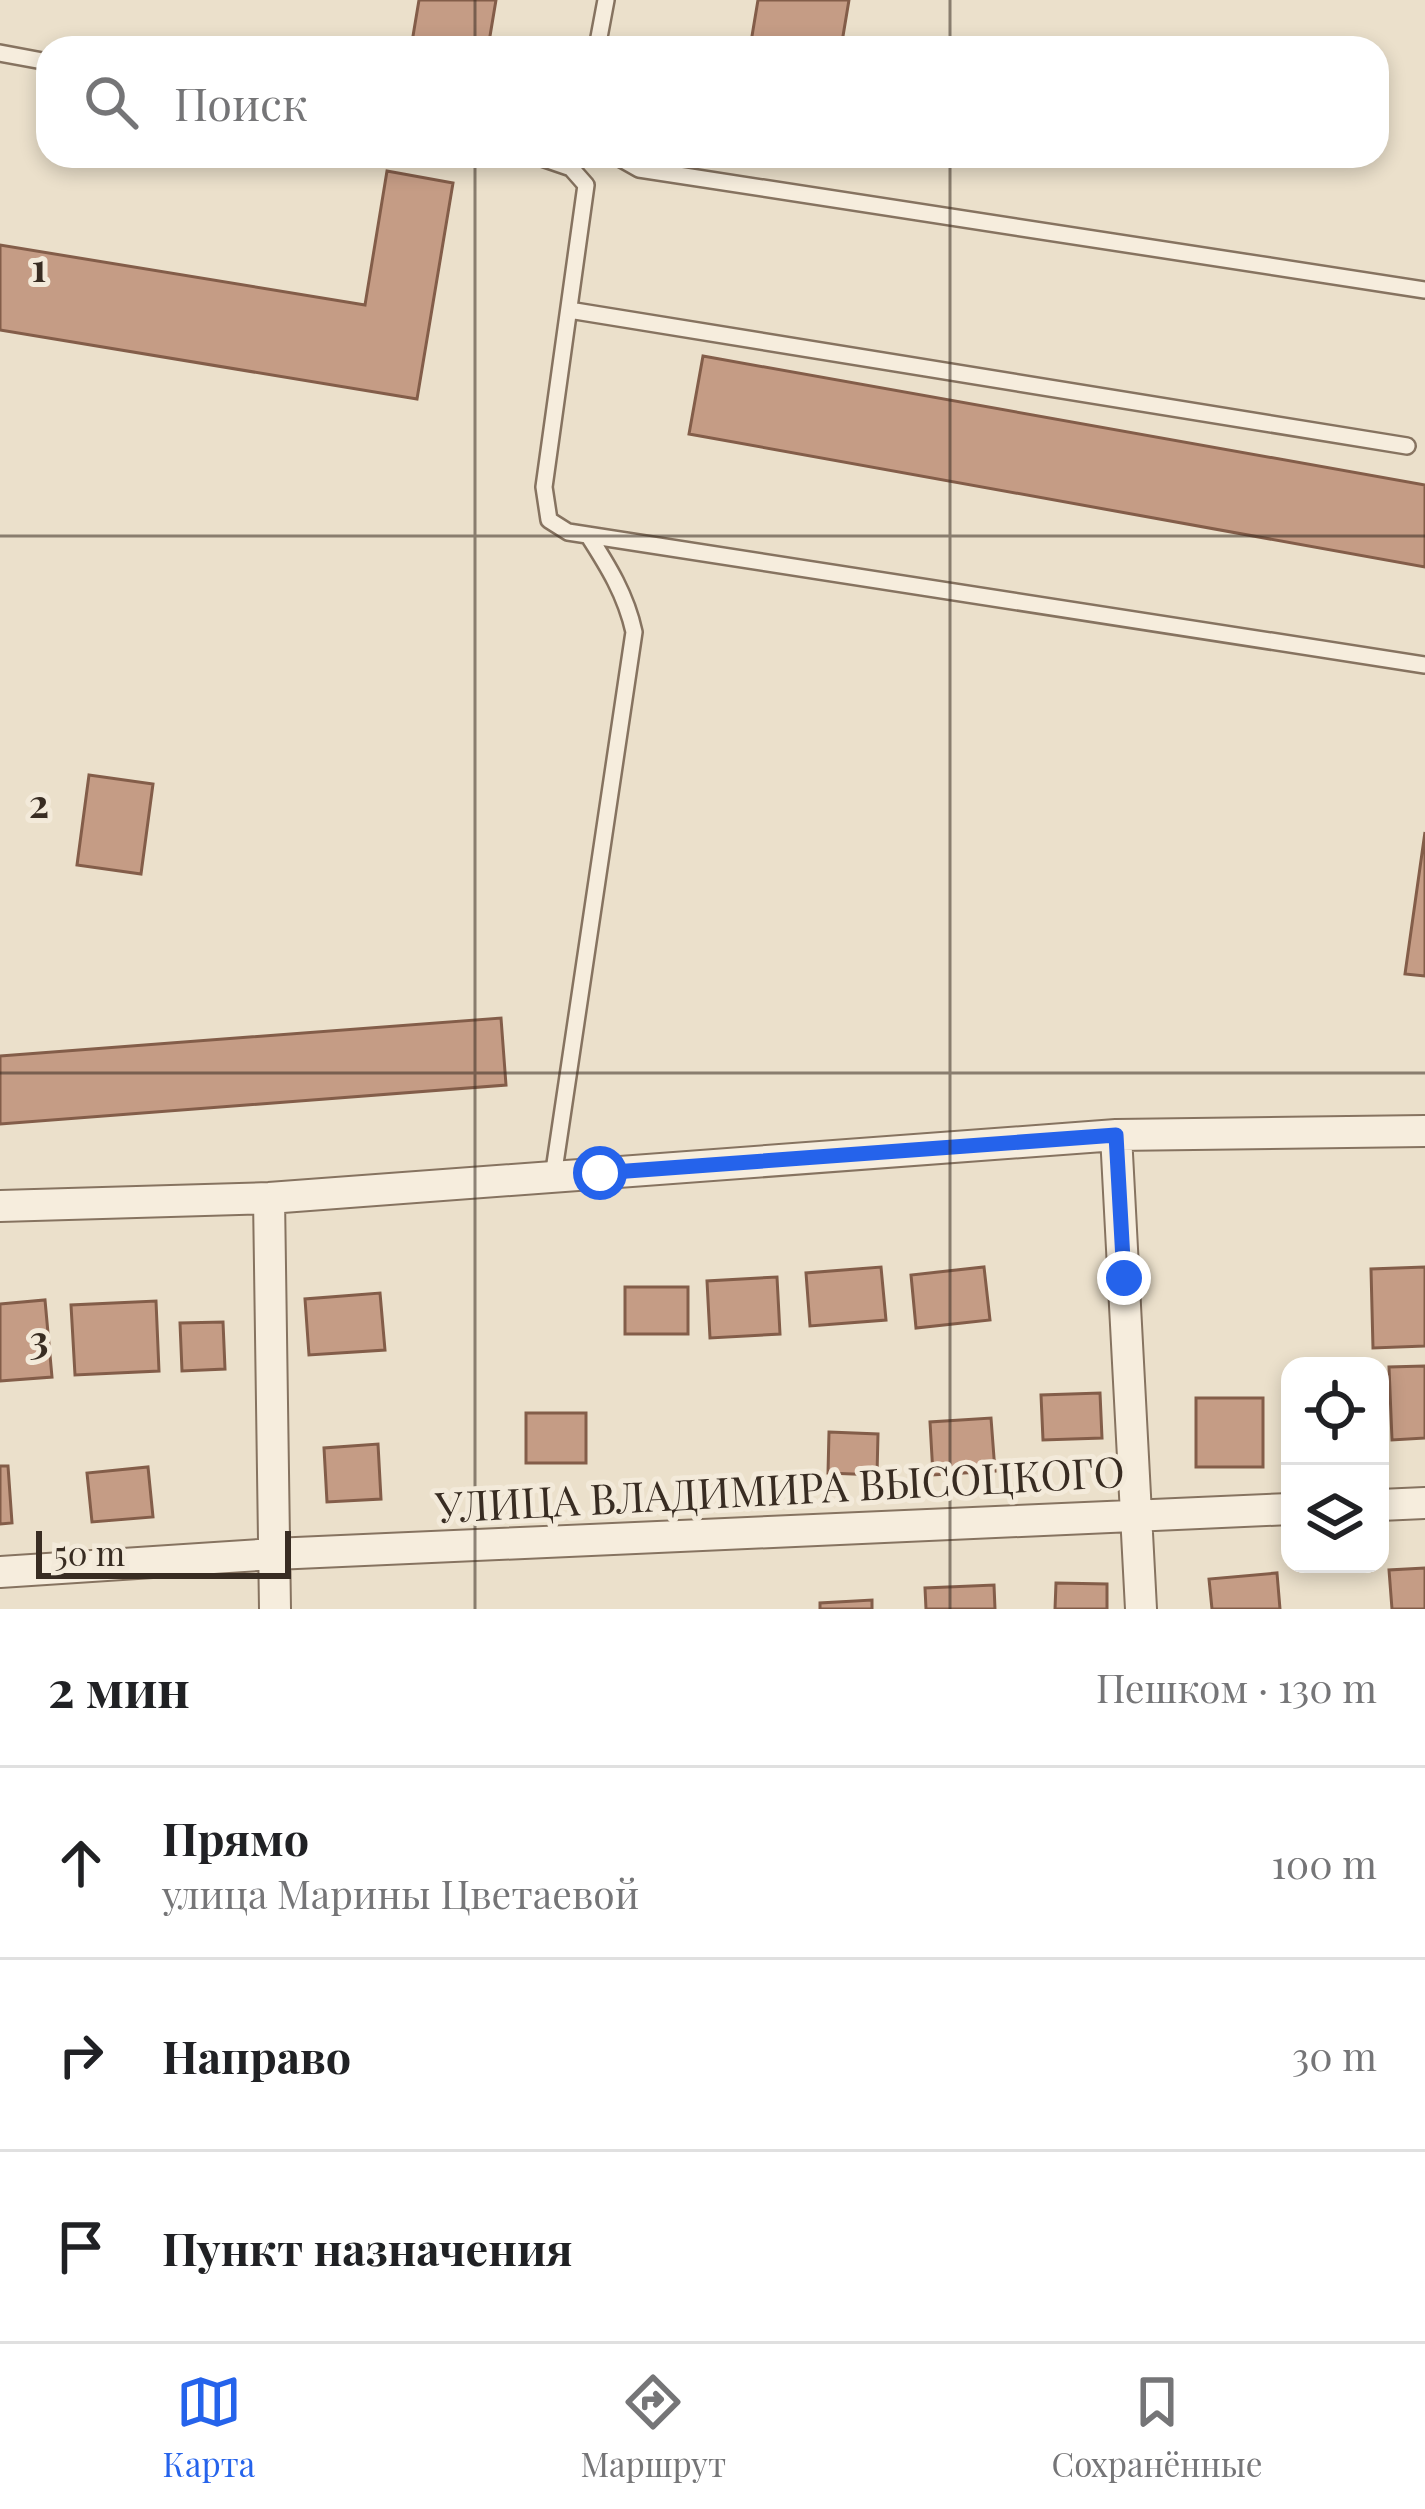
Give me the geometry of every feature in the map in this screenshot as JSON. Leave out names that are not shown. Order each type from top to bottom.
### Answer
[{"type":"street","points":[[0,1206],[268,1198],[1116,1135],[1425,1131]]},
{"type":"street","points":[[1116,1135],[1141,1609]]},
{"type":"street","points":[[268,1198],[274,1609]]},
{"type":"street","points":[[1389,1505],[1425,1503]]},
{"type":"street","name":"УЛИЦА ВЛАДИМИРА ВЫСОЦКОГО","points":[[0,1572],[274,1555],[1281,1510]]},
{"type":"lane","points":[[599,36],[606,0]]},
{"type":"lane","points":[[0,53],[36,60]]},
{"type":"lane","points":[[569,168],[586,185],[544,488],[549,520],[568,532],[1425,665]]},
{"type":"lane","points":[[637,168],[1425,290]]},
{"type":"lane","points":[[569,310],[1407,446]]},
{"type":"lane","points":[[553,1177],[634,632],[628,604],[588,535]]},
{"type":"building","points":[[419,0],[496,0],[490,36],[413,36]]},
{"type":"building","points":[[758,0],[849,0],[843,36],[752,36]]},
{"type":"building","points":[[387,171],[453,183],[417,399],[0,330],[0,245],[365,305]]},
{"type":"building","points":[[703,356],[1425,485],[1425,567],[689,434]]},
{"type":"building","points":[[89,775],[153,784],[141,874],[77,865]]},
{"type":"building","points":[[1425,832],[1425,976],[1405,974]]},
{"type":"building","points":[[501,1018],[506,1085],[0,1124],[0,1056]]},
{"type":"building","points":[[881,1267],[886,1320],[810,1326],[806,1273]]},
{"type":"building","points":[[984,1267],[990,1320],[916,1328],[911,1275]]},
{"type":"building","points":[[1425,1267],[1425,1346],[1373,1348],[1371,1269]]},
{"type":"building","points":[[777,1277],[780,1334],[710,1338],[707,1281]]},
{"type":"building","points":[[625,1287],[688,1287],[688,1334],[625,1334]]},
{"type":"building","points":[[380,1293],[385,1350],[309,1355],[305,1299]]},
{"type":"building","points":[[45,1300],[52,1377],[0,1381],[0,1304]]},
{"type":"building","points":[[156,1301],[159,1371],[75,1375],[71,1305]]},
{"type":"building","points":[[223,1322],[225,1369],[182,1371],[180,1323]]},
{"type":"building","points":[[1425,1366],[1425,1438],[1392,1440],[1389,1367]]},
{"type":"building","points":[[1100,1393],[1102,1438],[1043,1440],[1041,1395]]},
{"type":"building","points":[[1196,1398],[1263,1398],[1263,1467],[1196,1467]]},
{"type":"building","points":[[526,1413],[586,1413],[586,1463],[526,1463]]},
{"type":"building","points":[[991,1418],[995,1471],[933,1475],[930,1422]]},
{"type":"building","points":[[829,1432],[878,1434],[877,1475],[828,1473]]},
{"type":"building","points":[[378,1444],[381,1499],[327,1502],[324,1448]]},
{"type":"building","points":[[0,1466],[8,1466],[12,1523],[0,1524]]},
{"type":"building","points":[[148,1467],[153,1517],[92,1522],[87,1473]]},
{"type":"building","points":[[1425,1568],[1425,1609],[1392,1609],[1389,1570]]},
{"type":"building","points":[[1277,1573],[1280,1609],[1212,1609],[1209,1579]]},
{"type":"building","points":[[1056,1583],[1107,1584],[1107,1609],[1055,1609]]},
{"type":"building","points":[[994,1585],[995,1609],[926,1609],[925,1588]]},
{"type":"building","points":[[872,1600],[872,1609],[820,1609],[820,1603]]},
{"type":"route","points":[[600,1173],[1116,1135],[1124,1278]]}]
